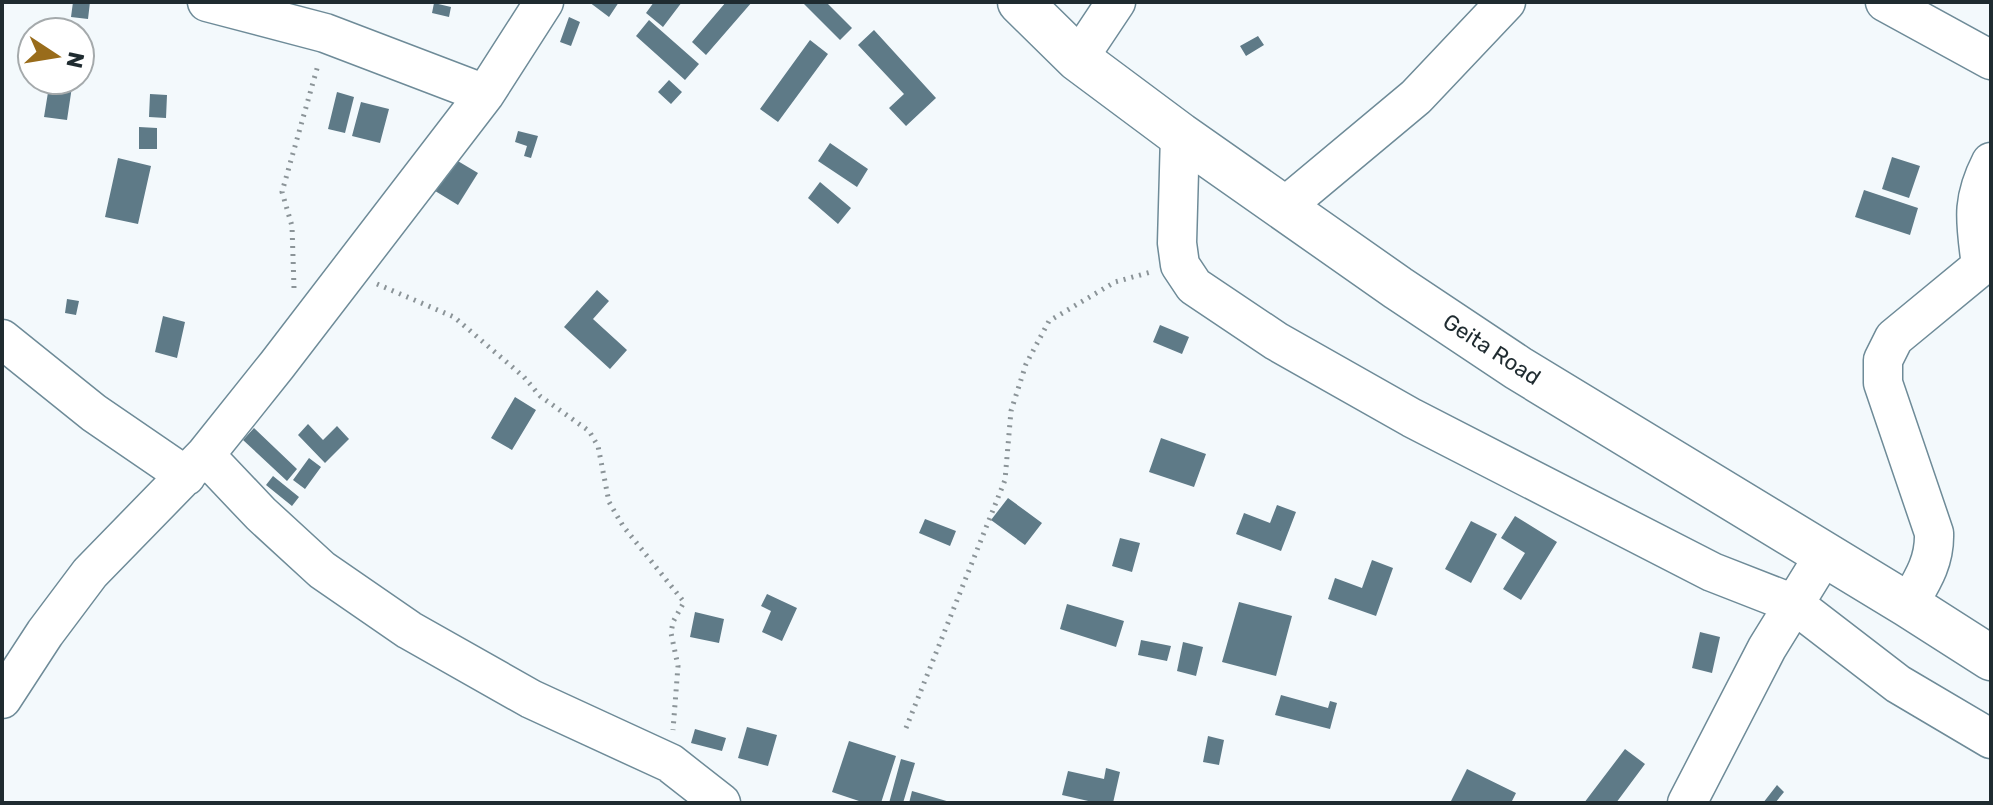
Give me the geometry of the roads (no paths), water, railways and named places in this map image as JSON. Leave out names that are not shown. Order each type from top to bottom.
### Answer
[{"type":"highway","name":"Geita Road","points":[[1020,2],[1078,59],[1180,135],[1518,368],[1991,658]]},
{"type":"street","points":[[207,2],[325,33],[485,94]]},
{"type":"street","points":[[2,699],[45,633],[90,573],[195,466],[297,337],[485,94],[544,2]]},
{"type":"street","points":[[1078,59],[1116,2]]},
{"type":"street","points":[[1283,208],[1416,97],[1506,2]]},
{"type":"street","points":[[1885,2],[1991,60]]},
{"type":"street","points":[[1180,135],[1177,243],[1180,265],[1194,286],[1276,341],[1412,418],[1712,572],[1794,604],[1898,684],[1991,739]]},
{"type":"street","points":[[1908,605],[1930,568],[1935,551],[1934,533],[1883,383],[1881,368],[1894,338],[1986,262],[1974,213],[1978,192],[1991,162]]},
{"type":"street","points":[[2,339],[94,413],[195,466],[261,514],[322,570],[409,630],[531,699],[670,763],[721,803]]},
{"type":"street","points":[[1687,803],[1719,737],[1825,554]]}]
